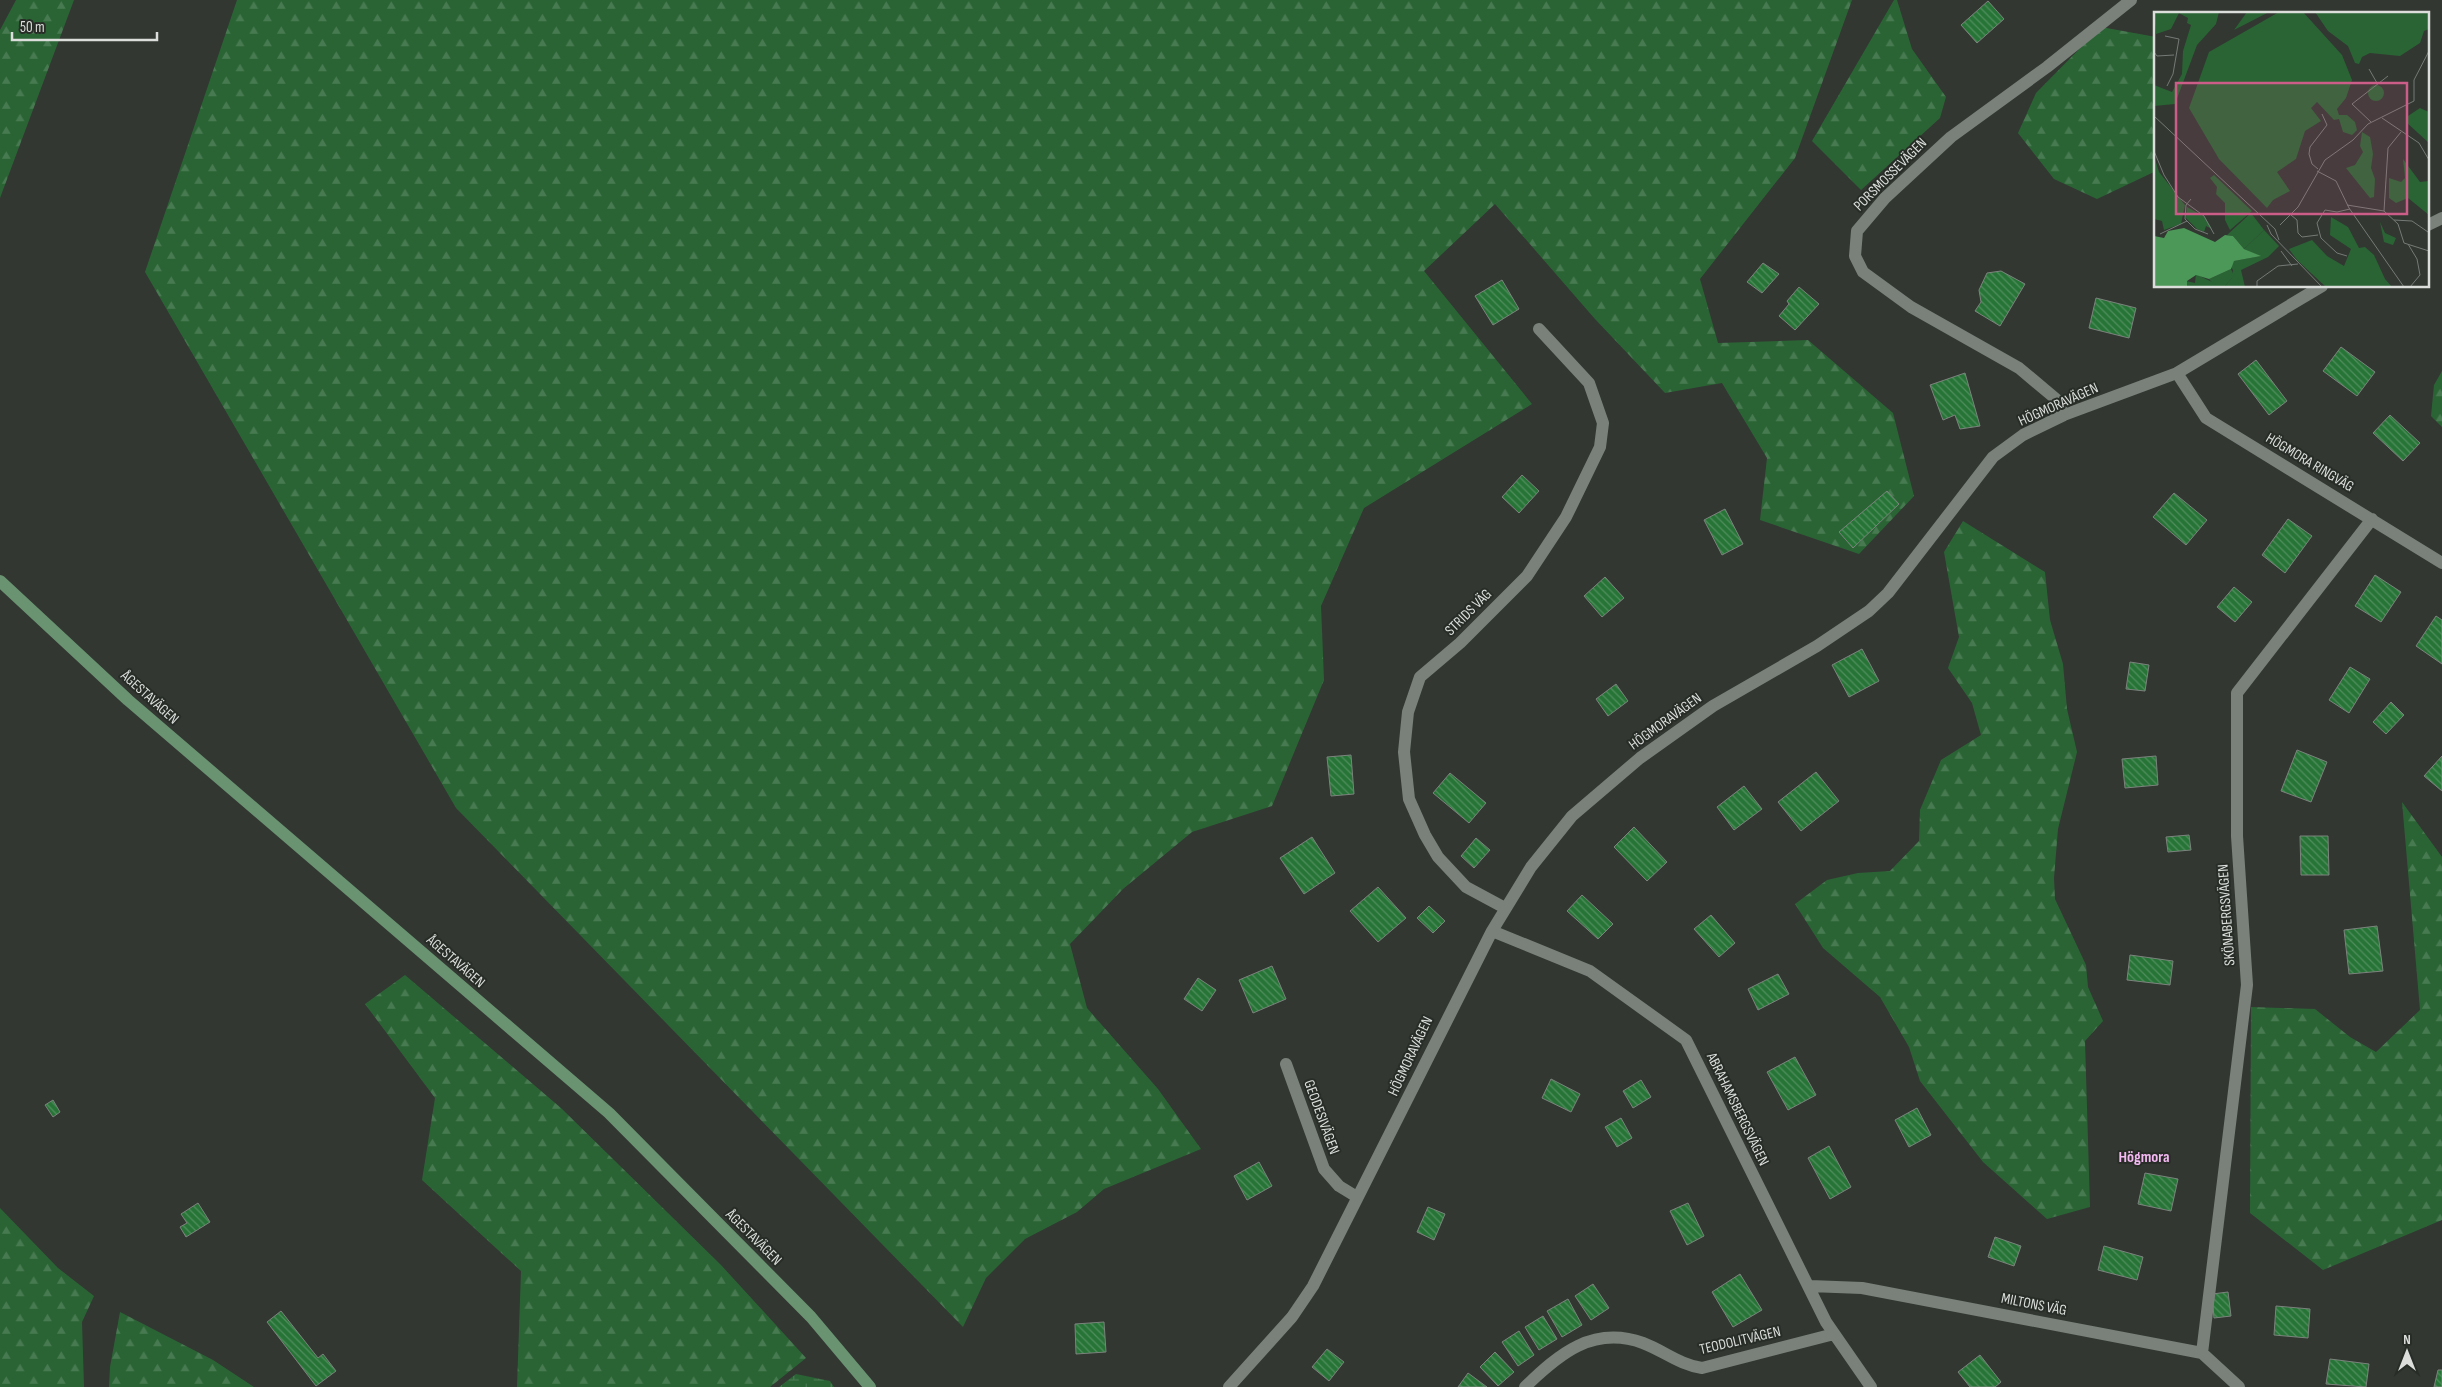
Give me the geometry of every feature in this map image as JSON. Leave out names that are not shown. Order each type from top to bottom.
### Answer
[{"type":"main road","name":"ÅGESTAVÄGEN","points":[[0,581],[128,700],[609,1113],[811,1317],[870,1387]]},
{"type":"street","name":"PORSMOSSEVÄGEN","points":[[2064,415],[2056,399],[2019,368],[1911,307],[1863,272],[1855,256],[1857,231],[1885,198],[1951,137],[2047,67],[2132,0]]},
{"type":"street","points":[[2430,224],[2442,218]]},
{"type":"street","name":"HÖGMORAVÄGEN","points":[[1229,1387],[1292,1317],[1313,1286],[1356,1197],[1379,1157],[1419,1072],[1492,931],[1531,867],[1572,816],[1640,758],[1713,706],[1818,646],[1869,611],[1888,593],[1993,457],[2023,435],[2064,415],[2177,373],[2319,288]]},
{"type":"street","name":"STRIDS VÄG","points":[[1505,908],[1466,887],[1438,857],[1424,835],[1409,799],[1404,752],[1408,712],[1420,677],[1460,643],[1526,576],[1566,517],[1600,447],[1603,423],[1589,383],[1539,329]]},
{"type":"street","name":"HÖGMORA RINGVÄG","points":[[2177,373],[2206,418],[2442,563]]},
{"type":"street","name":"SKÖNABERGSVÄGEN","points":[[2202,1353],[2247,985],[2237,836],[2237,693],[2372,519]]},
{"type":"street","name":"ABRAHAMSBERGSVÄGEN","points":[[1492,931],[1590,971],[1686,1040],[1810,1286],[1826,1322],[1871,1387]]},
{"type":"street","name":"GEODESIVÄGEN","points":[[1286,1064],[1324,1169],[1339,1186],[1356,1197]]},
{"type":"street","name":"MILTONS VÄG","points":[[1810,1286],[1862,1288],[2202,1353]]},
{"type":"street","name":"TEODOLITVÄGEN","points":[[1525,1387],[1547,1366],[1570,1349],[1596,1338],[1614,1337],[1643,1343],[1686,1366],[1702,1368],[1834,1334]]},
{"type":"street","points":[[2202,1353],[2239,1387]]},
{"type":"green space","points":[[16,0],[74,0],[0,198],[0,30]]},
{"type":"green space","points":[[237,0],[1852,0],[1795,158],[1700,279],[1718,343],[1808,340],[1893,413],[1914,496],[1859,554],[1760,520],[1767,458],[1722,383],[1665,393],[1595,319],[1495,204],[1424,271],[1532,404],[1364,508],[1321,606],[1324,680],[1272,806],[1192,832],[1123,889],[1070,944],[1087,1008],[1158,1089],[1201,1149],[1104,1189],[1077,1212],[1025,1239],[986,1278],[963,1327],[456,808],[145,272]]},
{"type":"green space","points":[[1894,0],[1897,0],[1912,49],[1946,97],[1940,118],[1861,190],[1812,141]]},
{"type":"green space","points":[[2101,27],[2154,37],[2154,172],[2097,199],[2054,179],[2018,133],[2036,93]]},
{"type":"green space","points":[[2442,371],[2442,427],[2431,416],[2434,385]]},
{"type":"green space","points":[[1963,521],[2045,572],[2050,620],[2063,664],[2067,709],[2077,752],[2058,829],[2054,878],[2055,899],[2086,965],[2088,987],[2103,1021],[2085,1041],[2090,1207],[2047,1219],[1983,1162],[1920,1081],[1909,1047],[1880,997],[1823,948],[1795,904],[1827,880],[1858,873],[1890,871],[1919,841],[1920,810],[1941,760],[1981,735],[1972,703],[1948,668],[1959,637],[1944,552]]},
{"type":"green space","points":[[2402,802],[2442,857],[2442,1220],[2323,1270],[2250,1213],[2251,1007],[2315,1009],[2350,1037],[2376,1052],[2420,1010]]},
{"type":"green space","points":[[405,975],[561,1108],[721,1265],[806,1358],[770,1387],[517,1387],[521,1271],[422,1180],[435,1098],[365,1004]]},
{"type":"green space","points":[[0,1208],[58,1268],[94,1296],[82,1322],[84,1387],[0,1387]]},
{"type":"green space","points":[[120,1312],[213,1360],[254,1387],[109,1387],[110,1367]]},
{"type":"green space","points":[[796,1374],[830,1381],[834,1387],[779,1387]]},
{"type":"building","points":[[1988,1],[2004,19],[1977,43],[1961,25]]},
{"type":"building","points":[[1763,263],[1779,274],[1762,293],[1747,282]]},
{"type":"building","points":[[2001,271],[2025,284],[2000,326],[1975,311],[1981,302],[1979,290],[1987,273]]},
{"type":"building","points":[[1502,280],[1519,309],[1493,325],[1475,296]]},
{"type":"building","points":[[1799,287],[1819,304],[1795,330],[1779,316],[1789,304],[1787,301]]},
{"type":"building","points":[[2096,298],[2136,308],[2129,338],[2089,328]]},
{"type":"building","points":[[2341,347],[2375,372],[2357,396],[2323,371]]},
{"type":"building","points":[[2256,360],[2287,401],[2269,415],[2238,374]]},
{"type":"building","points":[[1965,373],[1980,426],[1960,429],[1955,415],[1943,420],[1930,385]]},
{"type":"building","points":[[2390,415],[2420,443],[2403,461],[2373,433]]},
{"type":"building","points":[[1522,475],[1539,491],[1519,513],[1502,497]]},
{"type":"building","points":[[1887,491],[1899,504],[1853,548],[1839,532]]},
{"type":"building","points":[[2174,493],[2207,520],[2186,545],[2153,517]]},
{"type":"building","points":[[1725,509],[1743,544],[1722,555],[1704,520]]},
{"type":"building","points":[[2288,519],[2312,536],[2285,573],[2262,555]]},
{"type":"building","points":[[2375,575],[2401,592],[2381,622],[2355,606]]},
{"type":"building","points":[[1605,577],[1624,598],[1602,617],[1584,596]]},
{"type":"building","points":[[2234,587],[2252,602],[2235,622],[2217,607]]},
{"type":"building","points":[[2436,616],[2442,620],[2442,664],[2416,646]]},
{"type":"building","points":[[1862,649],[1879,681],[1849,697],[1832,665]]},
{"type":"building","points":[[2130,662],[2149,665],[2145,691],[2126,689]]},
{"type":"building","points":[[2350,667],[2370,679],[2349,713],[2329,700]]},
{"type":"building","points":[[1616,684],[1628,701],[1608,716],[1596,699]]},
{"type":"building","points":[[2391,702],[2404,715],[2386,734],[2373,722]]},
{"type":"building","points":[[2297,750],[2327,762],[2311,802],[2281,791]]},
{"type":"building","points":[[1351,755],[1354,794],[1331,796],[1327,757]]},
{"type":"building","points":[[2156,756],[2158,785],[2125,788],[2122,759]]},
{"type":"building","points":[[2442,756],[2442,791],[2424,776]]},
{"type":"building","points":[[1816,772],[1839,801],[1801,831],[1778,802]]},
{"type":"building","points":[[1450,773],[1486,803],[1469,823],[1433,793]]},
{"type":"building","points":[[1744,786],[1762,809],[1734,830],[1717,807]]},
{"type":"building","points":[[1634,827],[1667,862],[1647,881],[1614,847]]},
{"type":"building","points":[[2189,835],[2191,850],[2168,852],[2166,837]]},
{"type":"building","points":[[2300,836],[2328,836],[2329,875],[2301,875]]},
{"type":"building","points":[[1312,837],[1335,873],[1304,894],[1280,858]]},
{"type":"building","points":[[1476,838],[1490,850],[1474,868],[1461,856]]},
{"type":"building","points":[[1378,887],[1406,918],[1378,942],[1350,911]]},
{"type":"building","points":[[1582,895],[1613,924],[1598,939],[1567,911]]},
{"type":"building","points":[[1429,906],[1445,921],[1433,933],[1417,918]]},
{"type":"building","points":[[1711,915],[1735,943],[1719,957],[1694,929]]},
{"type":"building","points":[[2377,926],[2383,971],[2349,974],[2344,930]]},
{"type":"building","points":[[2130,955],[2173,961],[2170,985],[2127,980]]},
{"type":"building","points":[[1272,966],[1286,999],[1253,1013],[1239,980]]},
{"type":"building","points":[[1778,974],[1789,994],[1758,1010],[1748,989]]},
{"type":"building","points":[[1198,978],[1216,990],[1202,1011],[1184,999]]},
{"type":"building","points":[[1795,1057],[1816,1095],[1788,1110],[1767,1072]]},
{"type":"building","points":[[1551,1079],[1580,1094],[1571,1112],[1542,1098]]},
{"type":"building","points":[[1641,1080],[1651,1097],[1633,1108],[1623,1091]]},
{"type":"building","points":[[53,1100],[60,1112],[53,1117],[45,1105]]},
{"type":"building","points":[[1917,1108],[1931,1135],[1909,1147],[1895,1120]]},
{"type":"building","points":[[1621,1118],[1632,1138],[1617,1147],[1605,1127]]},
{"type":"building","points":[[1829,1146],[1851,1187],[1830,1199],[1808,1158]]},
{"type":"building","points":[[1259,1162],[1272,1186],[1247,1200],[1234,1176]]},
{"type":"building","points":[[2145,1173],[2178,1179],[2171,1211],[2138,1204]]},
{"type":"building","points":[[198,1203],[210,1222],[186,1237],[180,1227],[187,1223],[181,1214]]},
{"type":"building","points":[[1688,1203],[1704,1236],[1687,1245],[1670,1211]]},
{"type":"building","points":[[1428,1207],[1445,1214],[1434,1240],[1417,1232]]},
{"type":"building","points":[[1995,1237],[2021,1246],[2014,1266],[1988,1257]]},
{"type":"building","points":[[2104,1246],[2143,1257],[2137,1280],[2098,1270]]},
{"type":"building","points":[[1740,1274],[1762,1310],[1733,1327],[1712,1292]]},
{"type":"building","points":[[1593,1284],[1609,1308],[1591,1320],[1575,1296]]},
{"type":"building","points":[[2228,1292],[2231,1316],[2214,1318],[2212,1294]]},
{"type":"building","points":[[1568,1299],[1582,1325],[1562,1337],[1547,1311]]},
{"type":"building","points":[[2276,1306],[2310,1309],[2308,1338],[2274,1335]]},
{"type":"building","points":[[281,1311],[318,1358],[323,1354],[336,1371],[316,1386],[267,1322]]},
{"type":"building","points":[[1543,1316],[1557,1339],[1539,1350],[1525,1327]]},
{"type":"building","points":[[1104,1322],[1106,1352],[1076,1354],[1075,1324]]},
{"type":"building","points":[[1519,1331],[1534,1355],[1518,1366],[1502,1342]]},
{"type":"building","points":[[1327,1349],[1344,1362],[1329,1381],[1312,1367]]},
{"type":"building","points":[[1495,1352],[1514,1372],[1498,1386],[1480,1367]]},
{"type":"building","points":[[1980,1355],[2001,1382],[1995,1387],[1970,1387],[1958,1372]]},
{"type":"building","points":[[2330,1359],[2369,1364],[2366,1387],[2326,1384]]},
{"type":"building","points":[[2438,1370],[2442,1370],[2442,1387],[2434,1387]]},
{"type":"building","points":[[1468,1373],[1487,1387],[1458,1387]]},
{"type":"district","name":"Högmora","points":[[2144,1156]]}]
